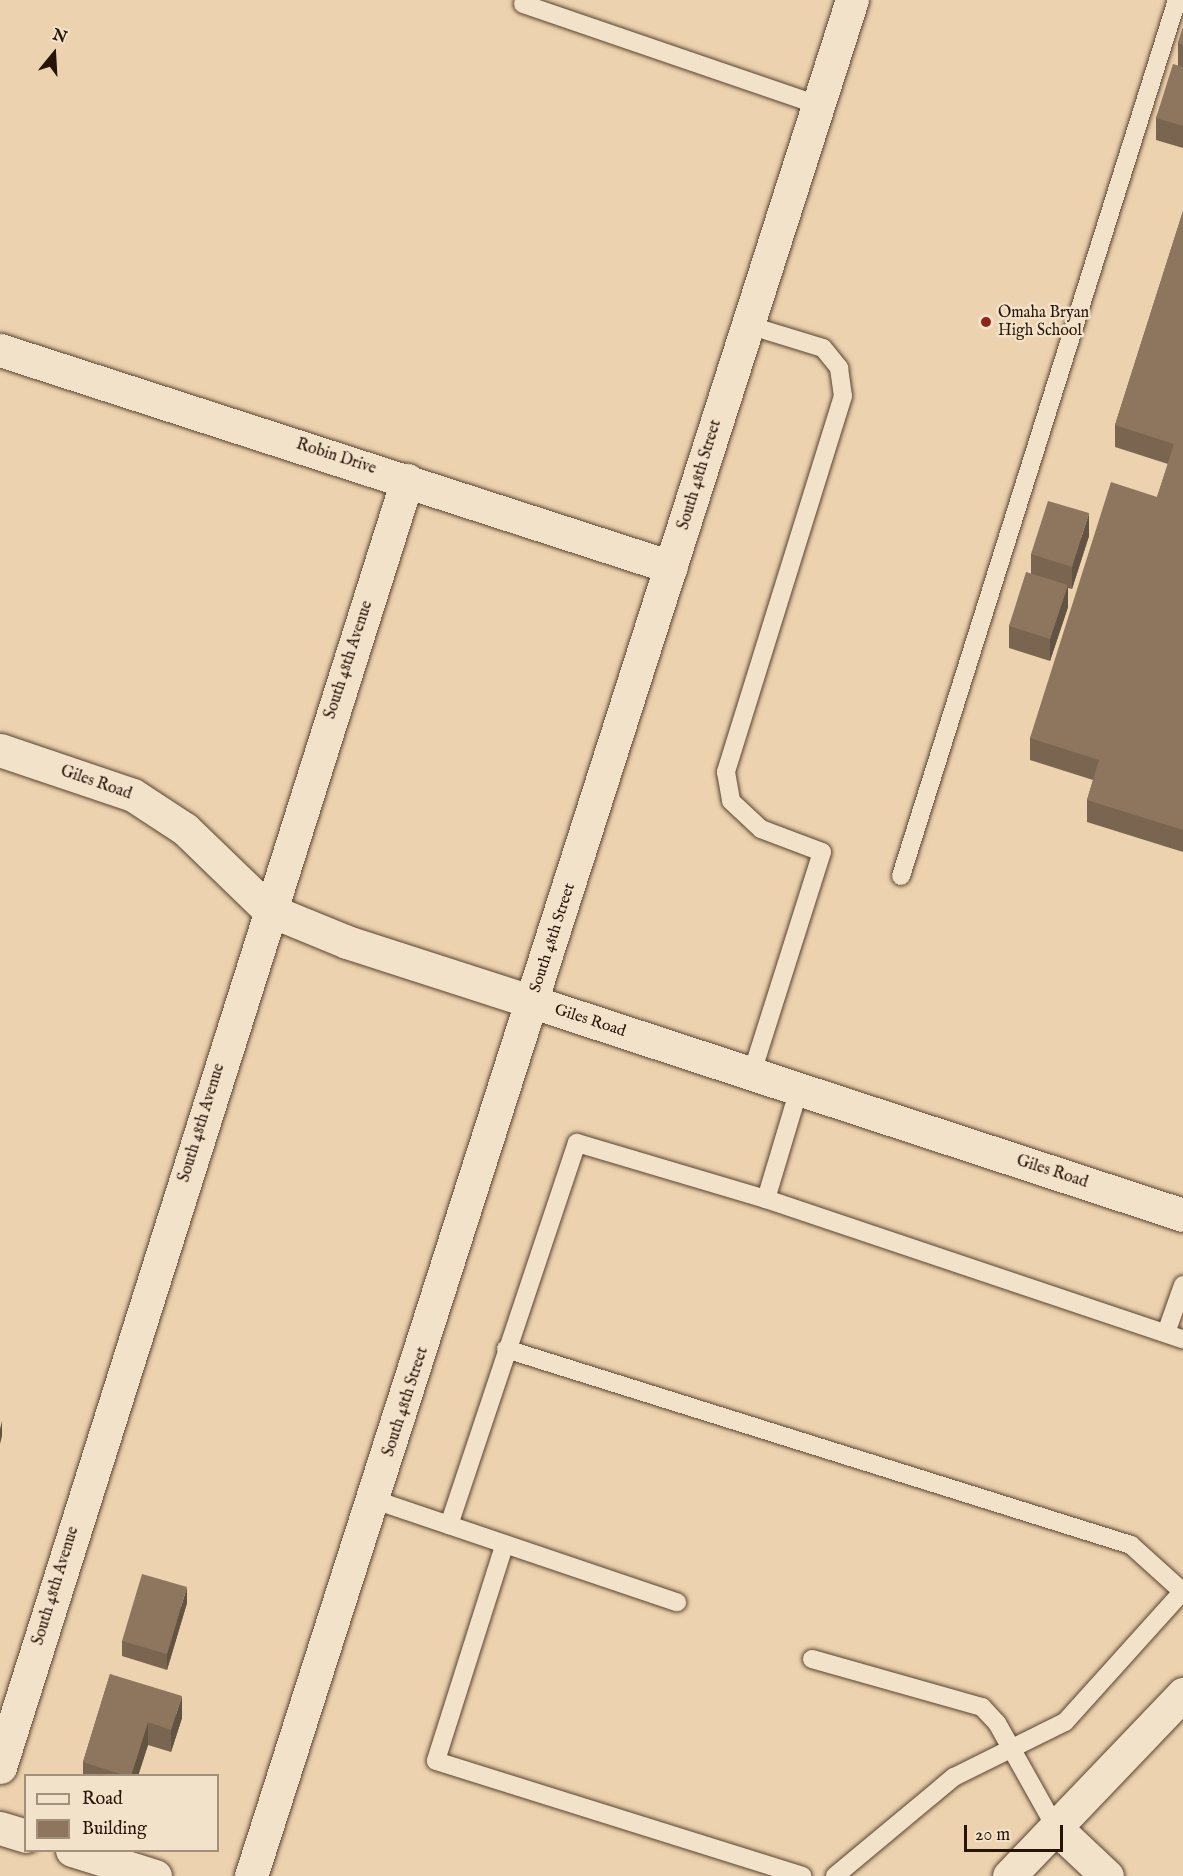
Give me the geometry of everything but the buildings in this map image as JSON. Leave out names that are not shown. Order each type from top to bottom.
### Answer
[{"type":"street","name":"South 48th Street","points":[[251,1876],[375,1500],[852,0]]},
{"type":"street","name":"Robin Drive","points":[[0,350],[671,567]]},
{"type":"street","name":"South 48th Avenue","points":[[0,1767],[269,910],[407,480]]},
{"type":"street","name":"Giles Road","points":[[0,750],[133,795],[185,828],[269,910],[346,942],[1183,1215]]},
{"type":"street","points":[[1009,1876],[1183,1694]]},
{"type":"street","points":[[0,1828],[24,1835]]},
{"type":"street","points":[[1056,1828],[1107,1876]]},
{"type":"street","points":[[75,1852],[155,1876]]},
{"type":"lane","points":[[901,876],[1177,0]]},
{"type":"lane","points":[[522,4],[818,105]]},
{"type":"lane","points":[[748,325],[823,348],[840,368],[843,396],[726,772],[731,801],[761,829],[822,852],[752,1073]]},
{"type":"lane","points":[[766,1199],[799,1089]]},
{"type":"lane","points":[[449,1525],[506,1349],[577,1143],[766,1199],[1175,1336],[1183,1285]]},
{"type":"lane","points":[[506,1349],[1131,1545],[1183,1592],[1065,1722],[1010,1754],[954,1777],[834,1876]]},
{"type":"lane","points":[[375,1500],[504,1546],[677,1602]]},
{"type":"lane","points":[[504,1546],[436,1761],[802,1876]]},
{"type":"lane","points":[[813,1659],[982,1707],[997,1723],[1010,1754],[1056,1828]]},
{"type":"place","name":"Omaha Bryan High School","points":[[986,322]]}]
